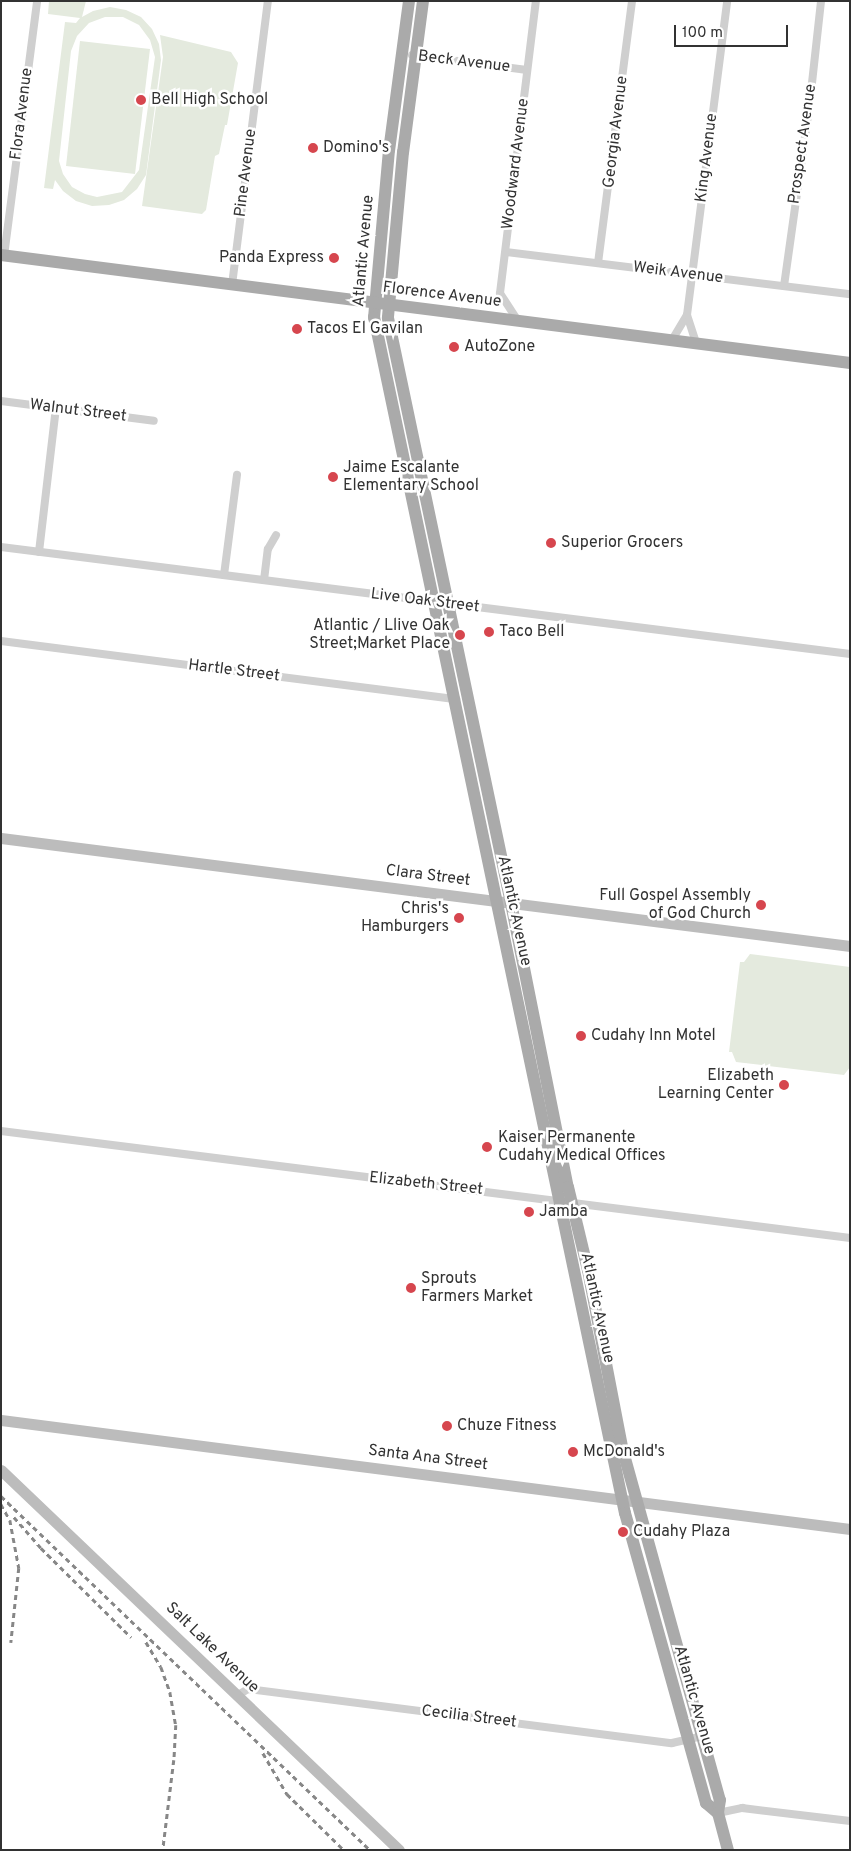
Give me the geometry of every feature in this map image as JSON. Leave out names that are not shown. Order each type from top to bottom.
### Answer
[{"type":"main road","name":"Atlantic Avenue","points":[[409,1],[389,150],[374,317],[622,1500],[706,1804],[718,1813]]},
{"type":"main road","name":"Atlantic Avenue","points":[[423,1],[403,152],[388,318],[636,1502],[720,1800],[718,1813],[728,1850]]},
{"type":"main road","name":"Florence Avenue","points":[[3,256],[850,363]]},
{"type":"street","name":"Flora Avenue","points":[[3,256],[37,1]]},
{"type":"street","name":"Pine Avenue","points":[[232,285],[268,1]]},
{"type":"street","name":"Woodward Avenue","points":[[518,321],[500,293],[536,1]]},
{"type":"street","name":"Georgia Avenue","points":[[598,263],[632,1]]},
{"type":"street","name":"King Avenue","points":[[672,340],[687,315],[727,1]]},
{"type":"street","name":"Prospect Avenue","points":[[784,286],[810,101],[820,1]]},
{"type":"street","name":"Beck Avenue","points":[[402,54],[527,70]]},
{"type":"street","name":"Weik Avenue","points":[[506,252],[850,294]]},
{"type":"street","name":"King Avenue","points":[[687,315],[696,343]]},
{"type":"street","name":"Walnut Street","points":[[1,401],[154,421]]},
{"type":"street","points":[[39,552],[56,408]]},
{"type":"street","points":[[224,575],[236,475]]},
{"type":"street","points":[[264,580],[268,549],[276,535]]},
{"type":"street","name":"Live Oak Street","points":[[1,547],[850,654]]},
{"type":"street","name":"Hartle Street","points":[[1,642],[454,699],[467,697]]},
{"type":"street","name":"Clara Street","points":[[1,838],[850,946]]},
{"type":"street","name":"Elizabeth Street","points":[[1,1131],[850,1238]]},
{"type":"street","name":"Santa Ana Street","points":[[1,1420],[850,1529]]},
{"type":"street","name":"Salt Lake Avenue","points":[[1,1470],[399,1850]]},
{"type":"street","name":"Cecilia Street","points":[[238,1695],[248,1689],[672,1743],[702,1736]]},
{"type":"street","points":[[718,1813],[742,1808],[850,1821]]},
{"type":"shaded area","points":[[49,1],[86,1],[82,17],[93,11],[110,7],[126,10],[141,17],[152,29],[159,44],[161,60],[146,175],[137,189],[124,200],[109,205],[92,206],[76,201],[63,191],[55,180],[53,189],[44,188],[65,22],[76,23],[80,18],[48,14]],"holes":[[[105,17],[123,17],[139,25],[150,40],[155,57],[139,170],[122,192],[97,197],[85,194],[72,187],[63,174],[59,161],[71,51],[77,36],[89,23]]]},
{"type":"shaded area","points":[[160,35],[231,52],[238,63],[227,125],[225,125],[219,154],[215,156],[206,210],[202,214],[142,206],[163,57]]},
{"type":"shaded area","points":[[80,41],[150,49],[135,174],[66,166]]},
{"type":"shaded area","points":[[750,954],[850,967],[850,1067],[844,1075],[736,1062],[732,1052],[729,1052],[740,962],[744,962]]},
{"type":"railway","points":[[1,1496],[370,1850]]},
{"type":"railway","points":[[1,1504],[10,1520],[19,1568],[11,1643]]},
{"type":"railway","points":[[14,1517],[41,1548],[131,1637]]},
{"type":"railway","points":[[146,1642],[161,1667],[170,1692],[176,1725],[174,1760],[163,1850]]},
{"type":"railway","points":[[263,1753],[287,1794],[344,1850]]},
{"type":"place","name":"Bell High School","points":[[141,100]]},
{"type":"place","name":"Domino's","points":[[313,148]]},
{"type":"place","name":"Panda Express","points":[[334,258]]},
{"type":"place","name":"Tacos El Gavilan","points":[[297,329]]},
{"type":"place","name":"AutoZone","points":[[454,347]]},
{"type":"place","name":"Jaime Escalante Elementary School","points":[[333,477]]},
{"type":"place","name":"Superior Grocers","points":[[551,543]]},
{"type":"place","name":"Taco Bell","points":[[489,632]]},
{"type":"place","name":"Atlantic / Llive Oak Street;Market Place","points":[[460,635]]},
{"type":"place","name":"Full Gospel Assembly of God Church","points":[[761,905]]},
{"type":"place","name":"Chris's Hamburgers","points":[[459,918]]},
{"type":"place","name":"Cudahy Inn Motel","points":[[581,1036]]},
{"type":"place","name":"Elizabeth Learning Center","points":[[784,1085]]},
{"type":"place","name":"Kaiser Permanente Cudahy Medical Offices","points":[[487,1147]]},
{"type":"place","name":"Jamba","points":[[529,1212]]},
{"type":"place","name":"Sprouts Farmers Market","points":[[411,1288]]},
{"type":"place","name":"Chuze Fitness","points":[[447,1426]]},
{"type":"place","name":"McDonald's","points":[[573,1452]]},
{"type":"place","name":"Cudahy Plaza","points":[[623,1532]]}]
